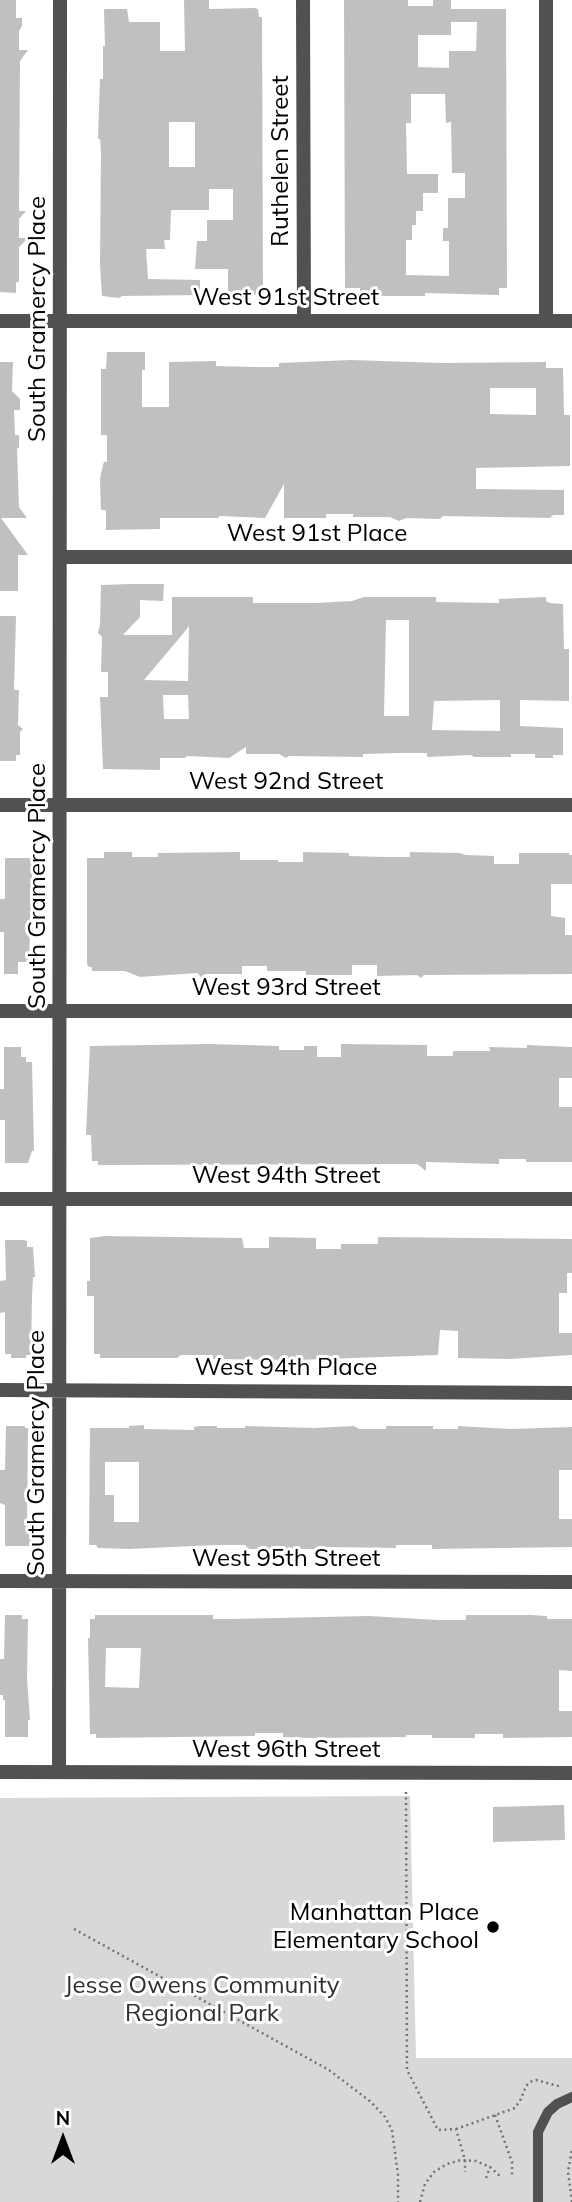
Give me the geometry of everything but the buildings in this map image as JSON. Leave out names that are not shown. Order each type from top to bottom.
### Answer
[{"type":"street","name":"South Gramercy Place","points":[[60,0],[60,1772]]},
{"type":"street","name":"Ruthelen Street","points":[[303,0],[303,321]]},
{"type":"street","points":[[546,0],[546,321]]},
{"type":"street","name":"West 91st Street","points":[[0,321],[572,321]]},
{"type":"street","name":"West 91st Place","points":[[61,557],[572,557]]},
{"type":"street","name":"West 92nd Street","points":[[0,805],[572,805]]},
{"type":"street","name":"West 93rd Street","points":[[0,1011],[572,1011]]},
{"type":"street","name":"West 94th Street","points":[[0,1199],[572,1199]]},
{"type":"street","name":"West 94th Place","points":[[0,1390],[572,1393]]},
{"type":"street","name":"West 95th Street","points":[[0,1581],[572,1582]]},
{"type":"street","name":"West 96th Street","points":[[0,1772],[572,1773]]},
{"type":"lane","points":[[538,2202],[538,2132],[548,2112],[569,2092]]},
{"type":"path","points":[[406,1792],[407,2070],[438,2130],[456,2129],[515,2108],[526,2086],[536,2080],[569,2092]]},
{"type":"path","points":[[74,1929],[329,2070],[371,2102],[385,2117],[392,2130],[398,2175],[398,2202]]},
{"type":"path","points":[[495,2115],[512,2162],[512,2176]]},
{"type":"path","points":[[456,2129],[466,2160],[465,2172]]},
{"type":"path","points":[[572,2149],[568,2172],[572,2202]]},
{"type":"path","points":[[420,2202],[425,2184],[434,2172],[447,2164],[476,2161],[490,2167],[501,2177]]},
{"type":"path","points":[[486,2178],[490,2167]]},
{"type":"green space","name":"Jesse Owens Community Regional Park","points":[[410,1796],[416,2058],[572,2058],[572,2202],[0,2202],[0,1798]]},
{"type":"place","name":"Manhattan Place Elementary School","points":[[493,1927]]}]
